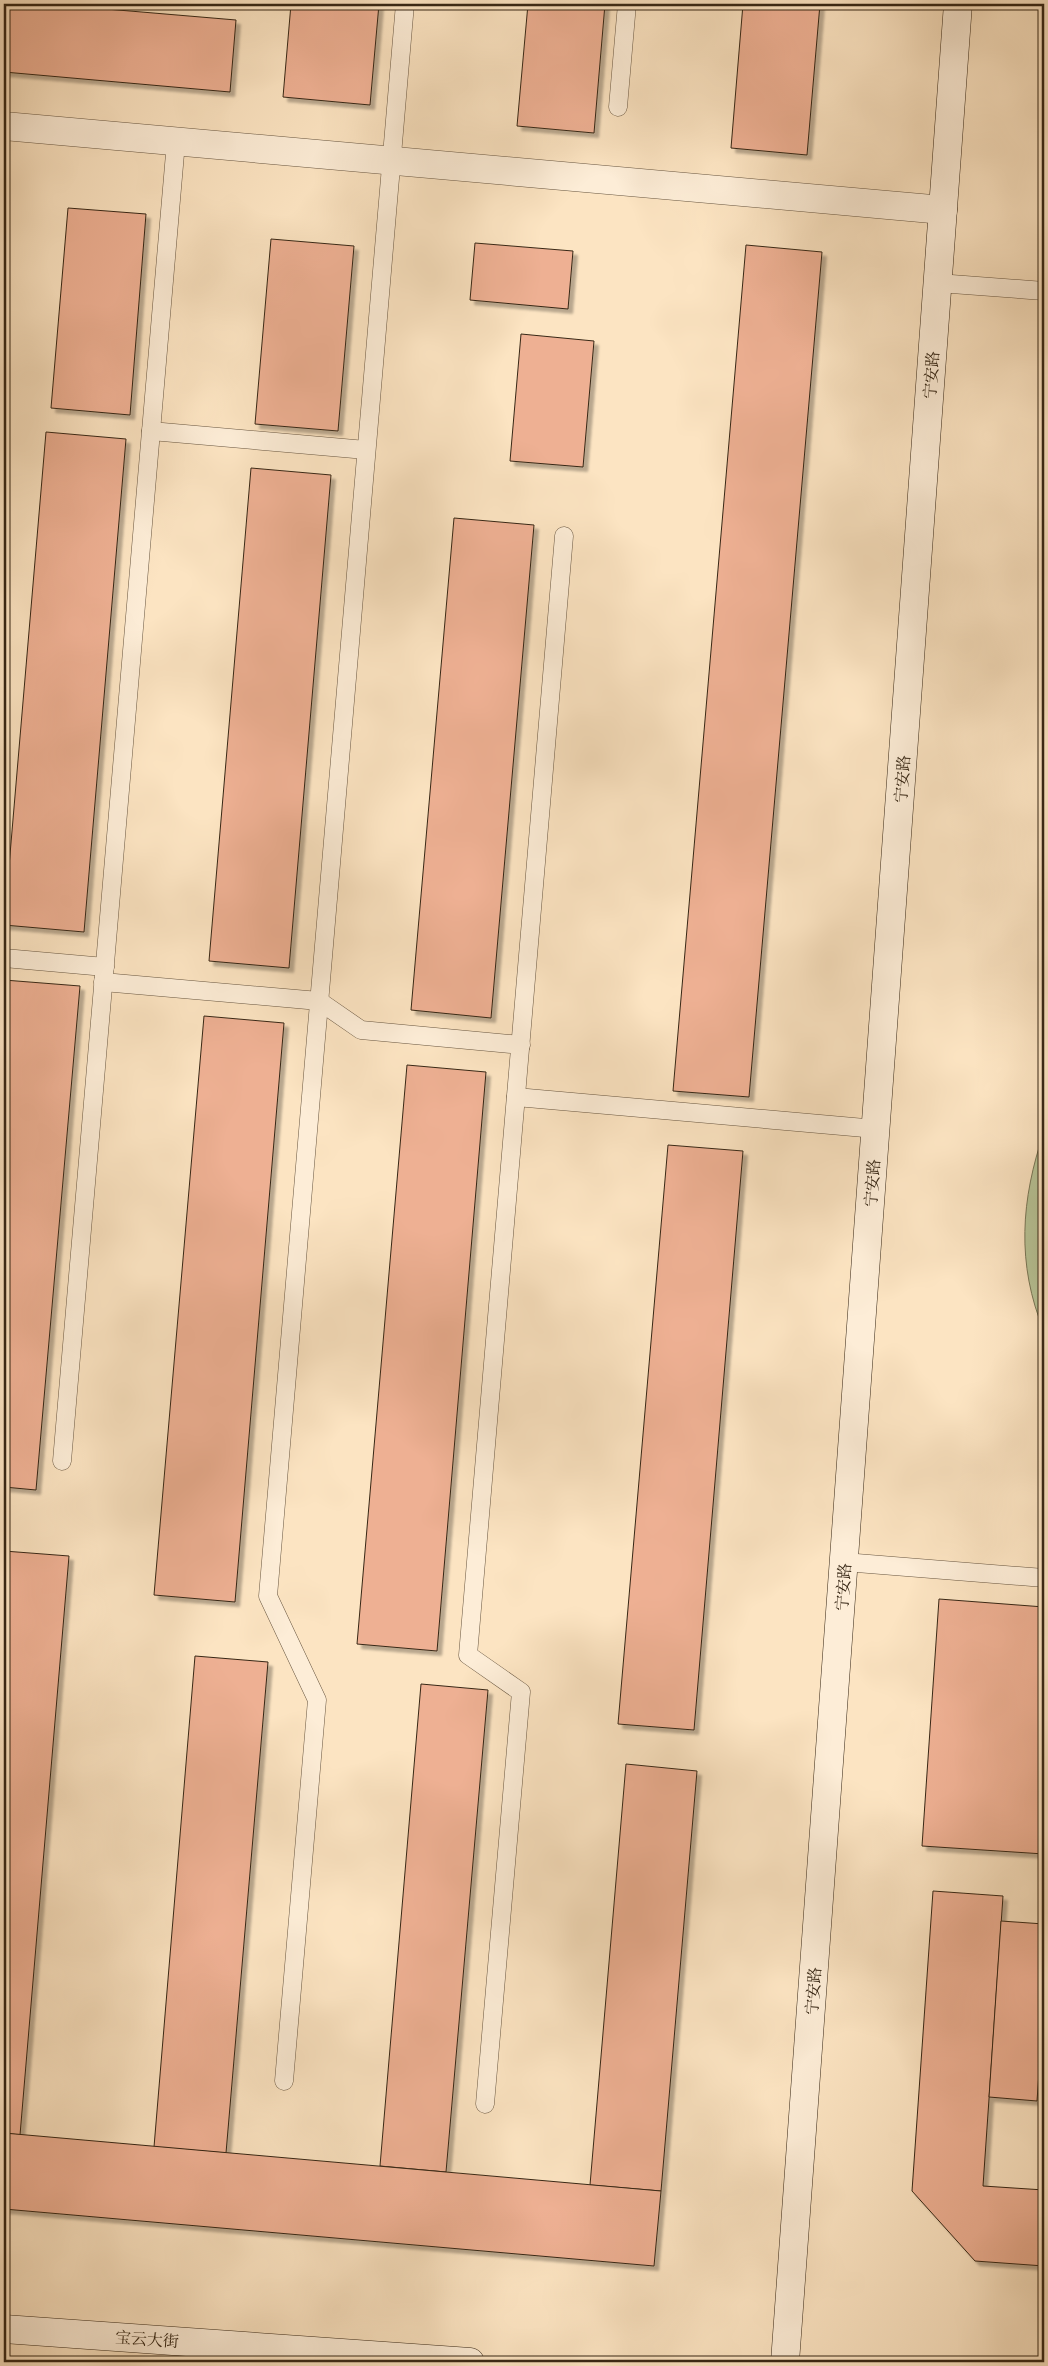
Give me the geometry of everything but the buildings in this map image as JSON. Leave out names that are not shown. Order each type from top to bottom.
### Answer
[{"type":"street","name":"宁安路","points":[[785,2362],[958,4]]},
{"type":"street","points":[[4,126],[943,210]]},
{"type":"street","name":"宝云大街","points":[[4,2329],[470,2362]]},
{"type":"lane","points":[[284,2081],[317,1700],[268,1596],[405,4]]},
{"type":"lane","points":[[618,107],[627,4]]},
{"type":"lane","points":[[62,1461],[176,142]]},
{"type":"lane","points":[[938,283],[1044,291]]},
{"type":"lane","points":[[151,431],[366,450]]},
{"type":"lane","points":[[485,2104],[521,1692],[468,1655],[564,536]]},
{"type":"lane","points":[[4,958],[104,975],[319,1001],[361,1030],[521,1045]]},
{"type":"lane","points":[[516,1097],[876,1129]]},
{"type":"lane","points":[[844,1562],[1044,1578]]},
{"type":"green space","points":[[1044,1132],[1044,1331],[1029,1281],[1025,1232],[1030,1182]]}]
